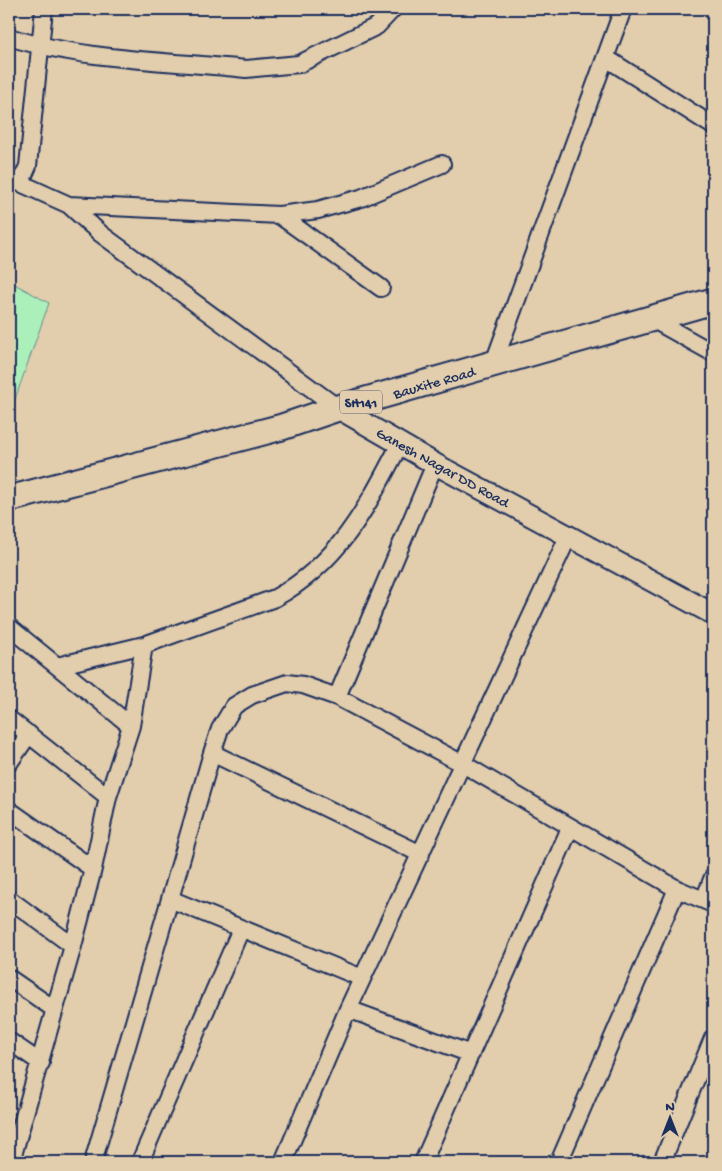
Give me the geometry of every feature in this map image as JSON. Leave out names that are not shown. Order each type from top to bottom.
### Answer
[{"type":"main road","name":"Bauxite Road","points":[[9,499],[282,426],[338,408],[652,320],[713,301]]},
{"type":"street","points":[[13,182],[24,175],[28,166],[38,46],[44,9]]},
{"type":"street","points":[[9,37],[38,46],[246,69],[299,64],[354,39],[377,26],[393,9]]},
{"type":"street","points":[[493,365],[623,9]]},
{"type":"street","points":[[606,58],[713,126]]},
{"type":"street","points":[[13,182],[69,205],[278,215],[318,210],[361,198],[442,164]]},
{"type":"street","name":"Ganesh Nagar DD Road","points":[[69,205],[101,234],[338,408],[434,464],[713,614]]},
{"type":"street","points":[[278,215],[380,288]]},
{"type":"street","points":[[652,320],[713,353]]},
{"type":"street","points":[[57,666],[144,645],[275,598],[306,578],[328,559],[364,513],[400,444]]},
{"type":"street","points":[[337,697],[434,464]]},
{"type":"street","points":[[283,1162],[362,978],[568,537]]},
{"type":"street","points":[[9,627],[131,726]]},
{"type":"street","points":[[12,1162],[15,1128],[40,1063],[93,869],[108,797],[131,726],[144,645]]},
{"type":"street","points":[[93,1162],[220,729],[234,706],[252,696],[287,684],[303,685],[337,697],[463,764],[677,889],[709,902],[713,877]]},
{"type":"street","points":[[9,719],[108,797]]},
{"type":"street","points":[[9,763],[29,734]]},
{"type":"street","points":[[212,753],[421,854]]},
{"type":"street","points":[[9,810],[93,869]]},
{"type":"street","points":[[423,1162],[570,828]]},
{"type":"street","points":[[559,1162],[677,889]]},
{"type":"street","points":[[9,899],[73,946]]},
{"type":"street","points":[[170,899],[362,978]]},
{"type":"street","points":[[140,1162],[240,929]]},
{"type":"street","points":[[9,978],[54,1009]]},
{"type":"street","points":[[348,1010],[471,1054]]},
{"type":"street","points":[[662,1162],[713,1038]]},
{"type":"street","points":[[9,1041],[40,1063]]},
{"type":"green space","points":[[9,281],[49,303],[9,416]]}]
